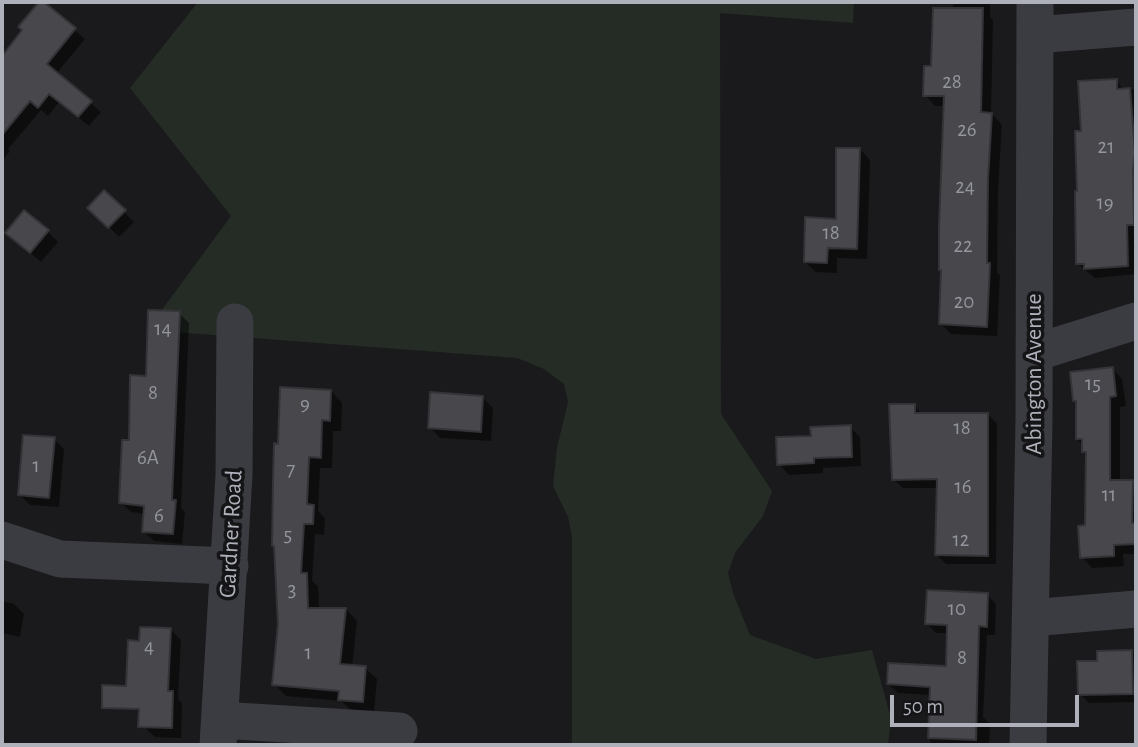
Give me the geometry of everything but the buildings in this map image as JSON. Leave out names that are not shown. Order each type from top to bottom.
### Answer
[{"type":"street","points":[[1035,18],[1136,27]]},
{"type":"street","name":"Abington Avenue","points":[[1028,745],[1034,352],[1035,18]]},
{"type":"street","points":[[1034,352],[1136,321]]},
{"type":"street","name":"Gardner Road","points":[[219,733],[234,475],[235,322]]},
{"type":"street","points":[[2,540],[60,559],[230,566]]},
{"type":"street","points":[[1031,618],[1136,609]]},
{"type":"street","points":[[219,733],[399,731]]},
{"type":"shaded area","points":[[198,2],[854,2],[853,23],[720,13],[721,414],[772,491],[763,516],[735,553],[728,573],[750,635],[816,659],[872,650],[891,718],[888,745],[572,745],[572,536],[568,517],[553,486],[557,447],[568,402],[564,384],[544,369],[517,358],[147,330],[231,216],[130,88]]}]
